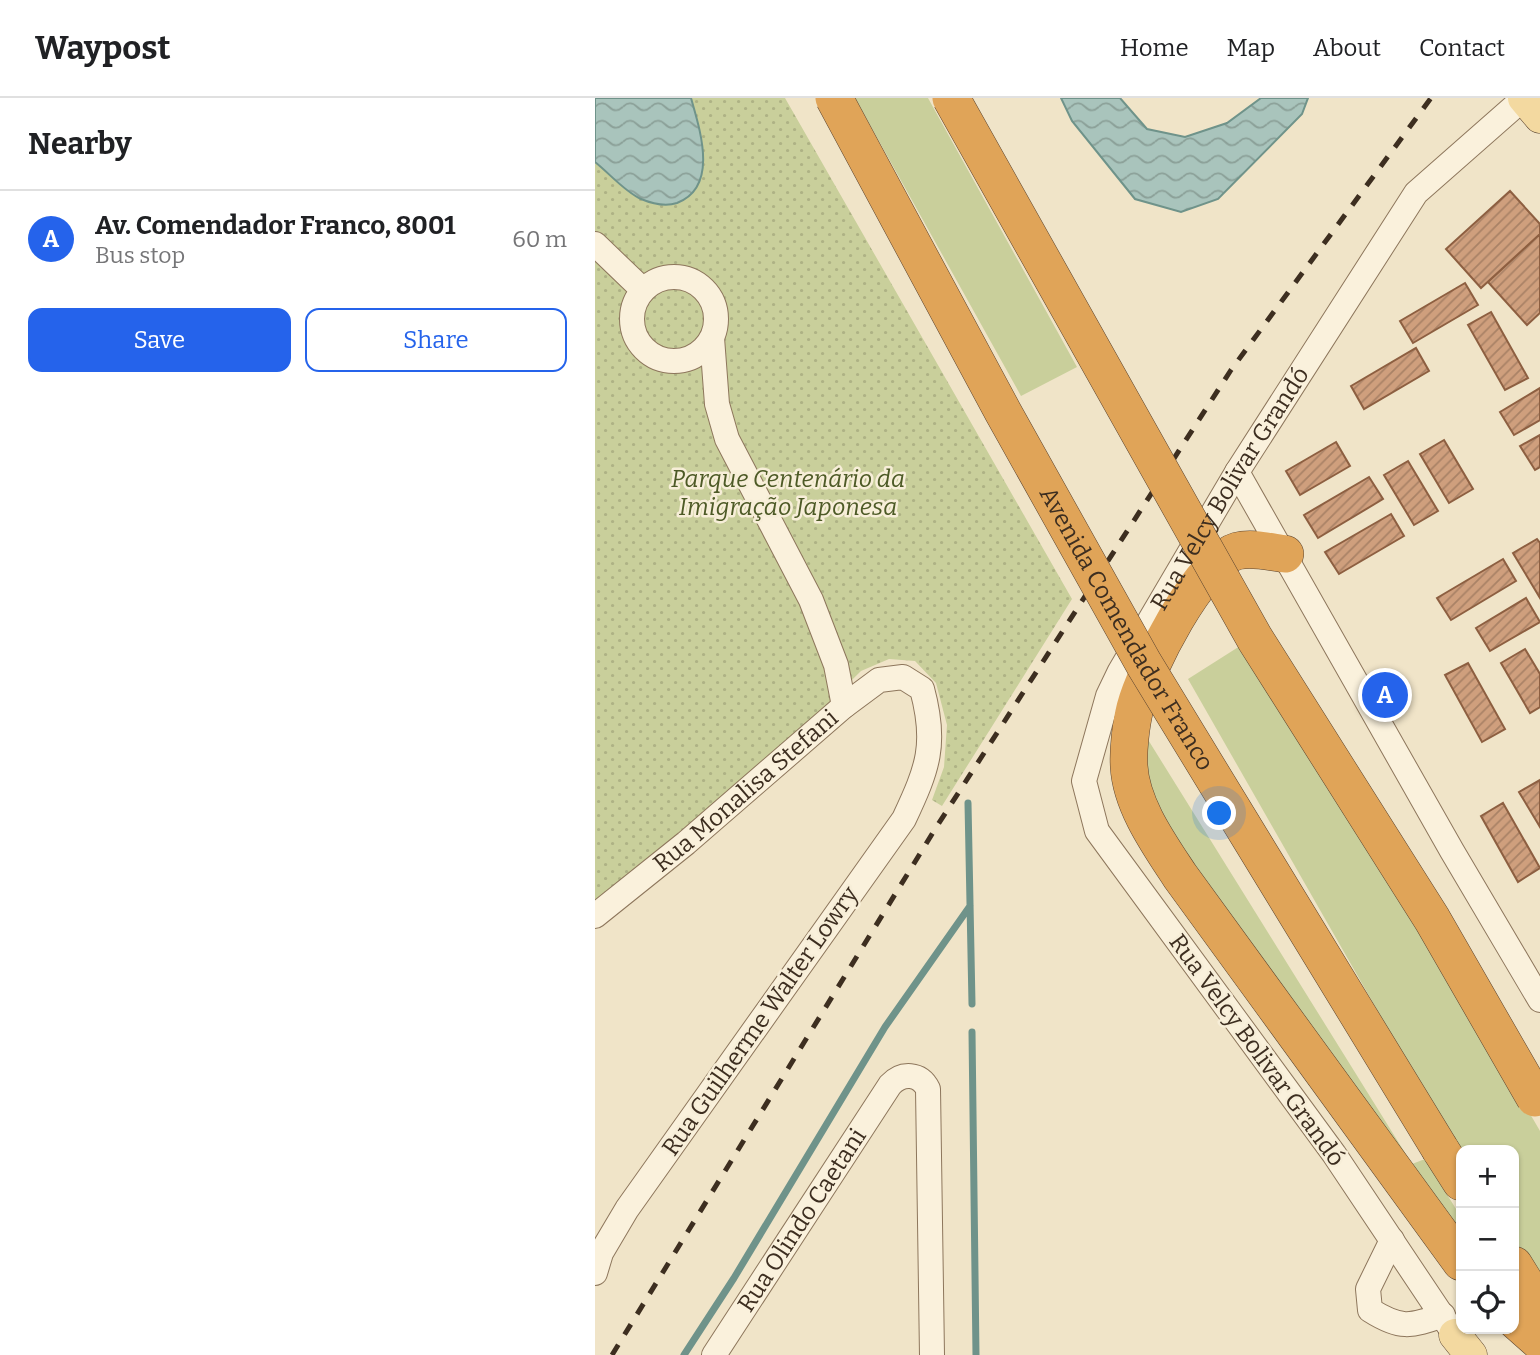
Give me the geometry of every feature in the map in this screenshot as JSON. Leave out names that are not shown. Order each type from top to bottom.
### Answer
[{"type":"highway","name":"Avenida Comendador Franco","points":[[834,98],[997,400],[1144,664],[1456,1174]]},
{"type":"highway","points":[[951,98],[1255,639],[1432,919],[1538,1102]]},
{"type":"highway","points":[[1285,554],[1252,550],[1236,552],[1203,575],[1168,634],[1135,708],[1129,767],[1146,824],[1180,876],[1456,1255]]},
{"type":"highway","points":[[1518,1271],[1540,1307]]},
{"type":"highway","points":[[1519,1323],[1540,1342]]},
{"type":"main road","points":[[1524,98],[1540,117]]},
{"type":"street","name":"Rua Velcy Bolivar Grandó","points":[[1457,1340],[1334,1154],[1097,831],[1084,781],[1108,696],[1237,472],[1416,193],[1524,98]]},
{"type":"street","points":[[595,244],[643,290]]},
{"type":"street","points":[[712,338],[697,354],[677,361],[662,359],[649,353],[639,343],[633,330],[635,302],[643,290],[666,277],[692,281],[703,288],[716,310],[712,338],[717,404],[727,439],[761,511],[811,600],[836,665],[844,706]]},
{"type":"street","points":[[1237,472],[1452,851],[1540,1000]]},
{"type":"street","points":[[1215,510],[1246,513],[1265,520]]},
{"type":"street","name":"Rua Monalisa Stefani","points":[[595,916],[686,844],[844,706],[879,680],[903,677],[922,689],[930,720],[927,770]]},
{"type":"street","name":"Rua Guilherme Walter Lowry","points":[[595,1273],[601,1253],[627,1209],[904,819],[927,770]]},
{"type":"street","name":"Rua Olindo Caetani","points":[[714,1355],[890,1085],[897,1078],[913,1075],[924,1080],[928,1089],[932,1355]]},
{"type":"street","points":[[1392,1240],[1368,1289],[1370,1310],[1391,1324],[1416,1325],[1457,1340]]},
{"type":"green space","name":"Parque Centenário da Imigração Japonesa","points":[[595,98],[785,98],[1072,599],[942,806],[932,800],[944,767],[947,725],[936,683],[915,661],[889,659],[861,671],[795,736],[595,902]]},
{"type":"green space","points":[[855,98],[928,98],[1077,367],[1021,396]]},
{"type":"green space","points":[[1240,646],[1420,924],[1540,1131],[1540,1282],[1519,1248],[1519,1145],[1456,1145],[1456,1148],[1188,679]]},
{"type":"green space","points":[[1142,730],[1412,1164],[1425,1159],[1456,1209],[1456,1240],[1135,783]]},
{"type":"water","points":[[595,98],[691,98],[699,126],[703,156],[698,184],[690,195],[668,205],[645,201],[629,192],[595,162]]},
{"type":"water","points":[[1061,98],[1120,98],[1147,129],[1185,137],[1227,123],[1261,98],[1308,98],[1302,114],[1218,199],[1181,212],[1135,199],[1072,121]]},
{"type":"building","points":[[1510,191],[1540,224],[1540,234],[1481,288],[1446,249]]},
{"type":"building","points":[[1540,234],[1540,313],[1527,325],[1488,282]]},
{"type":"building","points":[[1465,283],[1478,305],[1413,343],[1400,321]]},
{"type":"building","points":[[1491,312],[1528,378],[1505,390],[1468,325]]},
{"type":"building","points":[[1416,348],[1429,371],[1364,409],[1351,386]]},
{"type":"building","points":[[1540,388],[1540,420],[1514,435],[1500,412]]},
{"type":"building","points":[[1540,435],[1540,467],[1535,470],[1520,446]]},
{"type":"building","points":[[1444,440],[1473,489],[1449,503],[1420,454]]},
{"type":"building","points":[[1336,442],[1350,466],[1300,495],[1286,471]]},
{"type":"building","points":[[1408,461],[1438,511],[1414,525],[1384,475]]},
{"type":"building","points":[[1369,477],[1383,499],[1318,538],[1304,515]]},
{"type":"building","points":[[1391,514],[1404,536],[1339,574],[1325,552]]},
{"type":"building","points":[[1537,539],[1540,543],[1540,598],[1513,553]]},
{"type":"building","points":[[1503,559],[1516,581],[1451,620],[1437,598]]},
{"type":"building","points":[[1526,598],[1540,622],[1490,651],[1476,628]]},
{"type":"building","points":[[1525,649],[1540,674],[1540,707],[1530,713],[1501,663]]},
{"type":"building","points":[[1468,663],[1505,729],[1482,742],[1445,675]]},
{"type":"building","points":[[1540,780],[1540,827],[1519,792]]},
{"type":"building","points":[[1503,803],[1540,868],[1518,882],[1481,816]]},
{"type":"waterway","points":[[968,803],[972,1004]]},
{"type":"waterway","points":[[684,1355],[734,1278],[885,1027],[970,906]]},
{"type":"waterway","points":[[972,1032],[976,1355]]},
{"type":"railway","points":[[612,1355],[937,826],[1231,370],[1431,98]]},
{"type":"place","name":"Av. Comendador Franco, 8001","points":[[1385,695]]}]
